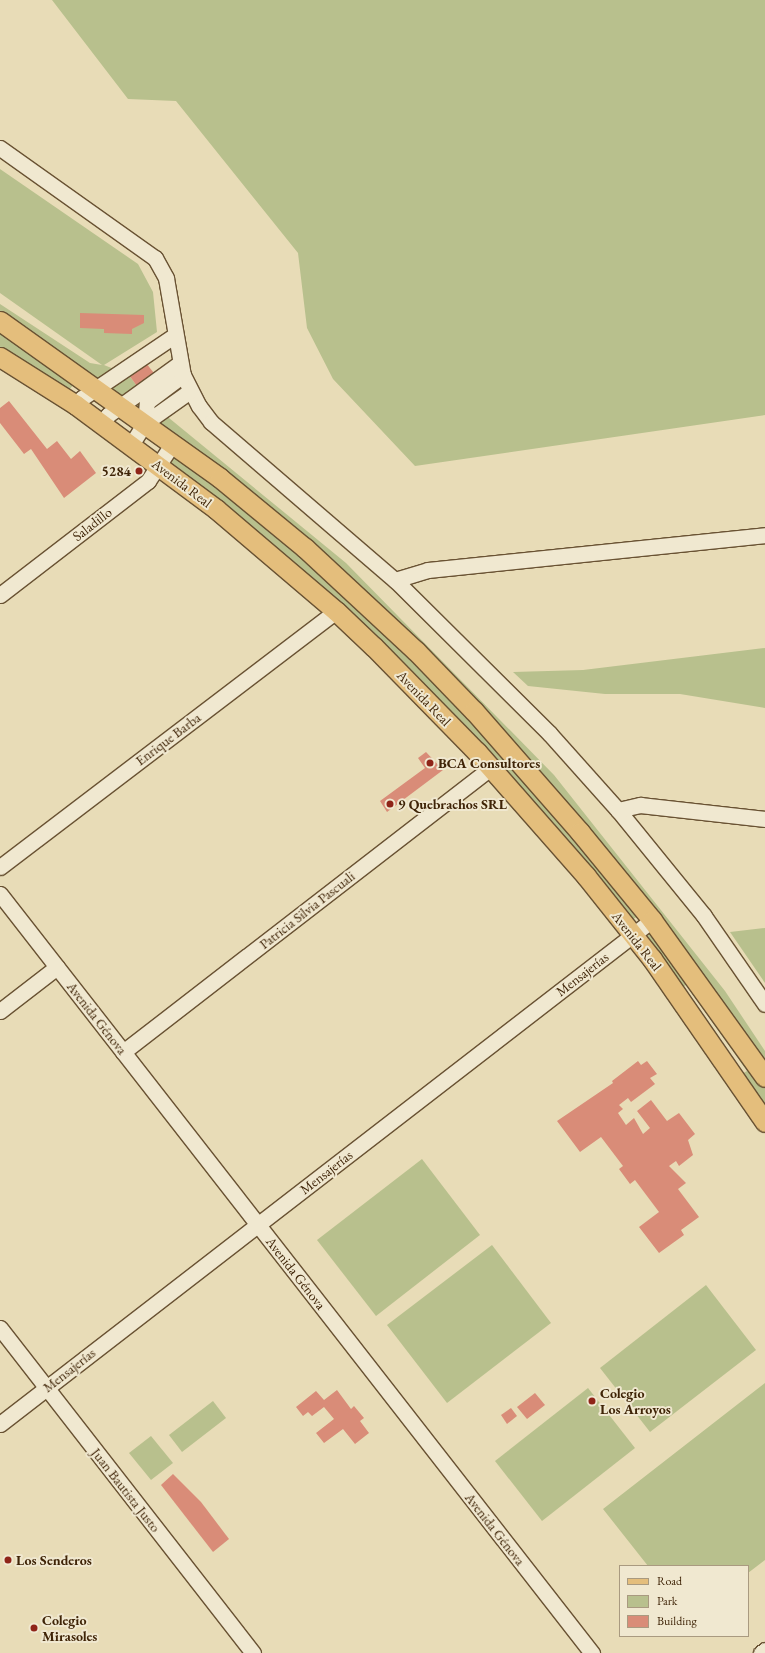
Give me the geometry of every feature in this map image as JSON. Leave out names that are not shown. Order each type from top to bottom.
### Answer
[{"type":"main road","name":"Avenida Real","points":[[0,321],[172,443],[306,548],[416,651],[520,762],[652,920],[765,1076]]},
{"type":"main road","name":"Avenida Real","points":[[0,357],[76,405],[159,466],[216,509],[336,610],[491,768],[586,876],[632,935],[765,1122]]},
{"type":"street","points":[[0,148],[156,258],[166,278],[182,369],[190,391],[211,422],[395,580],[550,734],[618,810],[704,916],[765,1004]]},
{"type":"street","points":[[76,405],[95,388],[175,335]]},
{"type":"street","points":[[102,424],[120,406],[182,369]]},
{"type":"street","points":[[145,423],[148,402],[182,369]]},
{"type":"street","points":[[131,445],[145,423],[190,391]]},
{"type":"street","name":"Saladillo","points":[[0,595],[148,481],[159,466],[172,443]]},
{"type":"street","points":[[395,580],[428,570],[765,535]]},
{"type":"street","name":"Enrique Barba","points":[[0,867],[336,610]]},
{"type":"street","name":"Patricia Silvia Pascuali","points":[[123,1052],[491,768]]},
{"type":"street","points":[[618,810],[640,805],[765,819]]},
{"type":"street","name":"Avenida Génova","points":[[0,894],[592,1653]]},
{"type":"street","name":"Mensajerías","points":[[0,1424],[652,920]]},
{"type":"street","points":[[0,1011],[56,967]]},
{"type":"street","name":"Juan Bautista Justo","points":[[0,1328],[253,1653]]},
{"type":"street","points":[[761,1653],[765,1650]]},
{"type":"green space","points":[[52,0],[765,0],[765,415],[415,466],[333,379],[307,328],[298,253],[176,101],[128,99]]},
{"type":"green space","points":[[0,169],[138,264],[153,292],[157,332],[104,365],[129,375],[139,389],[151,394],[169,418],[346,563],[554,775],[725,991],[765,1051],[765,1077],[652,920],[359,596],[0,321],[0,304],[90,363],[102,365],[0,293]]},
{"type":"green space","points":[[0,328],[74,384],[69,390],[0,350]]},
{"type":"green space","points":[[176,455],[299,548],[498,741],[638,916],[632,920],[490,758],[169,466],[172,457]]},
{"type":"green space","points":[[765,648],[765,708],[680,694],[605,694],[528,686],[513,672],[583,670]]},
{"type":"green space","points":[[765,928],[765,983],[730,932]]},
{"type":"green space","points":[[651,933],[765,1087],[765,1113],[740,1075],[747,1071],[686,985],[679,989],[645,938]]},
{"type":"green space","points":[[422,1159],[480,1235],[376,1316],[317,1240]]},
{"type":"green space","points":[[492,1245],[551,1323],[447,1403],[387,1325]]},
{"type":"green space","points":[[706,1285],[756,1350],[650,1432],[600,1368]]},
{"type":"green space","points":[[765,1383],[765,1560],[749,1572],[749,1565],[647,1565],[603,1509]]},
{"type":"green space","points":[[588,1388],[635,1448],[542,1521],[495,1461]]},
{"type":"green space","points":[[213,1401],[226,1418],[182,1452],[169,1435]]},
{"type":"green space","points":[[151,1436],[173,1463],[151,1480],[129,1453]]},
{"type":"building","points":[[80,313],[144,315],[144,323],[132,329],[132,334],[104,333],[104,329],[80,328]]},
{"type":"building","points":[[146,363],[157,377],[139,389],[129,375]]},
{"type":"building","points":[[9,401],[47,449],[57,441],[71,459],[80,451],[96,473],[64,498],[31,449],[24,454],[0,423],[0,408]]},
{"type":"building","points":[[426,752],[443,770],[387,812],[380,801],[425,768],[418,758]]},
{"type":"building","points":[[638,1061],[641,1065],[647,1061],[657,1074],[650,1078],[655,1084],[631,1102],[628,1098],[619,1105],[623,1109],[618,1113],[626,1125],[634,1118],[643,1134],[650,1128],[637,1111],[651,1100],[667,1121],[679,1113],[695,1134],[688,1140],[693,1155],[679,1166],[676,1161],[669,1166],[686,1183],[678,1189],[699,1217],[681,1230],[684,1235],[659,1253],[639,1227],[659,1212],[635,1180],[630,1184],[619,1169],[623,1166],[601,1137],[580,1152],[557,1121],[613,1083],[612,1081]]},
{"type":"building","points":[[337,1390],[351,1409],[354,1406],[364,1418],[360,1421],[369,1433],[355,1444],[343,1429],[324,1443],[316,1433],[334,1419],[324,1407],[312,1416],[308,1412],[303,1416],[296,1407],[316,1391],[324,1400]]},
{"type":"building","points":[[535,1393],[545,1405],[527,1419],[517,1407]]},
{"type":"building","points":[[511,1408],[517,1416],[507,1424],[501,1415]]},
{"type":"building","points":[[173,1474],[201,1502],[229,1539],[213,1552],[161,1485]]},
{"type":"place","name":"5284","points":[[139,471]]},
{"type":"place","name":"BCA Consultores","points":[[430,763]]},
{"type":"place","name":"9 Quebrachos SRL","points":[[390,804]]},
{"type":"place","name":"Colegio Los Arroyos","points":[[592,1401]]},
{"type":"place","name":"Los Senderos","points":[[8,1560]]},
{"type":"place","name":"Colegio Mirasoles","points":[[34,1628]]}]
